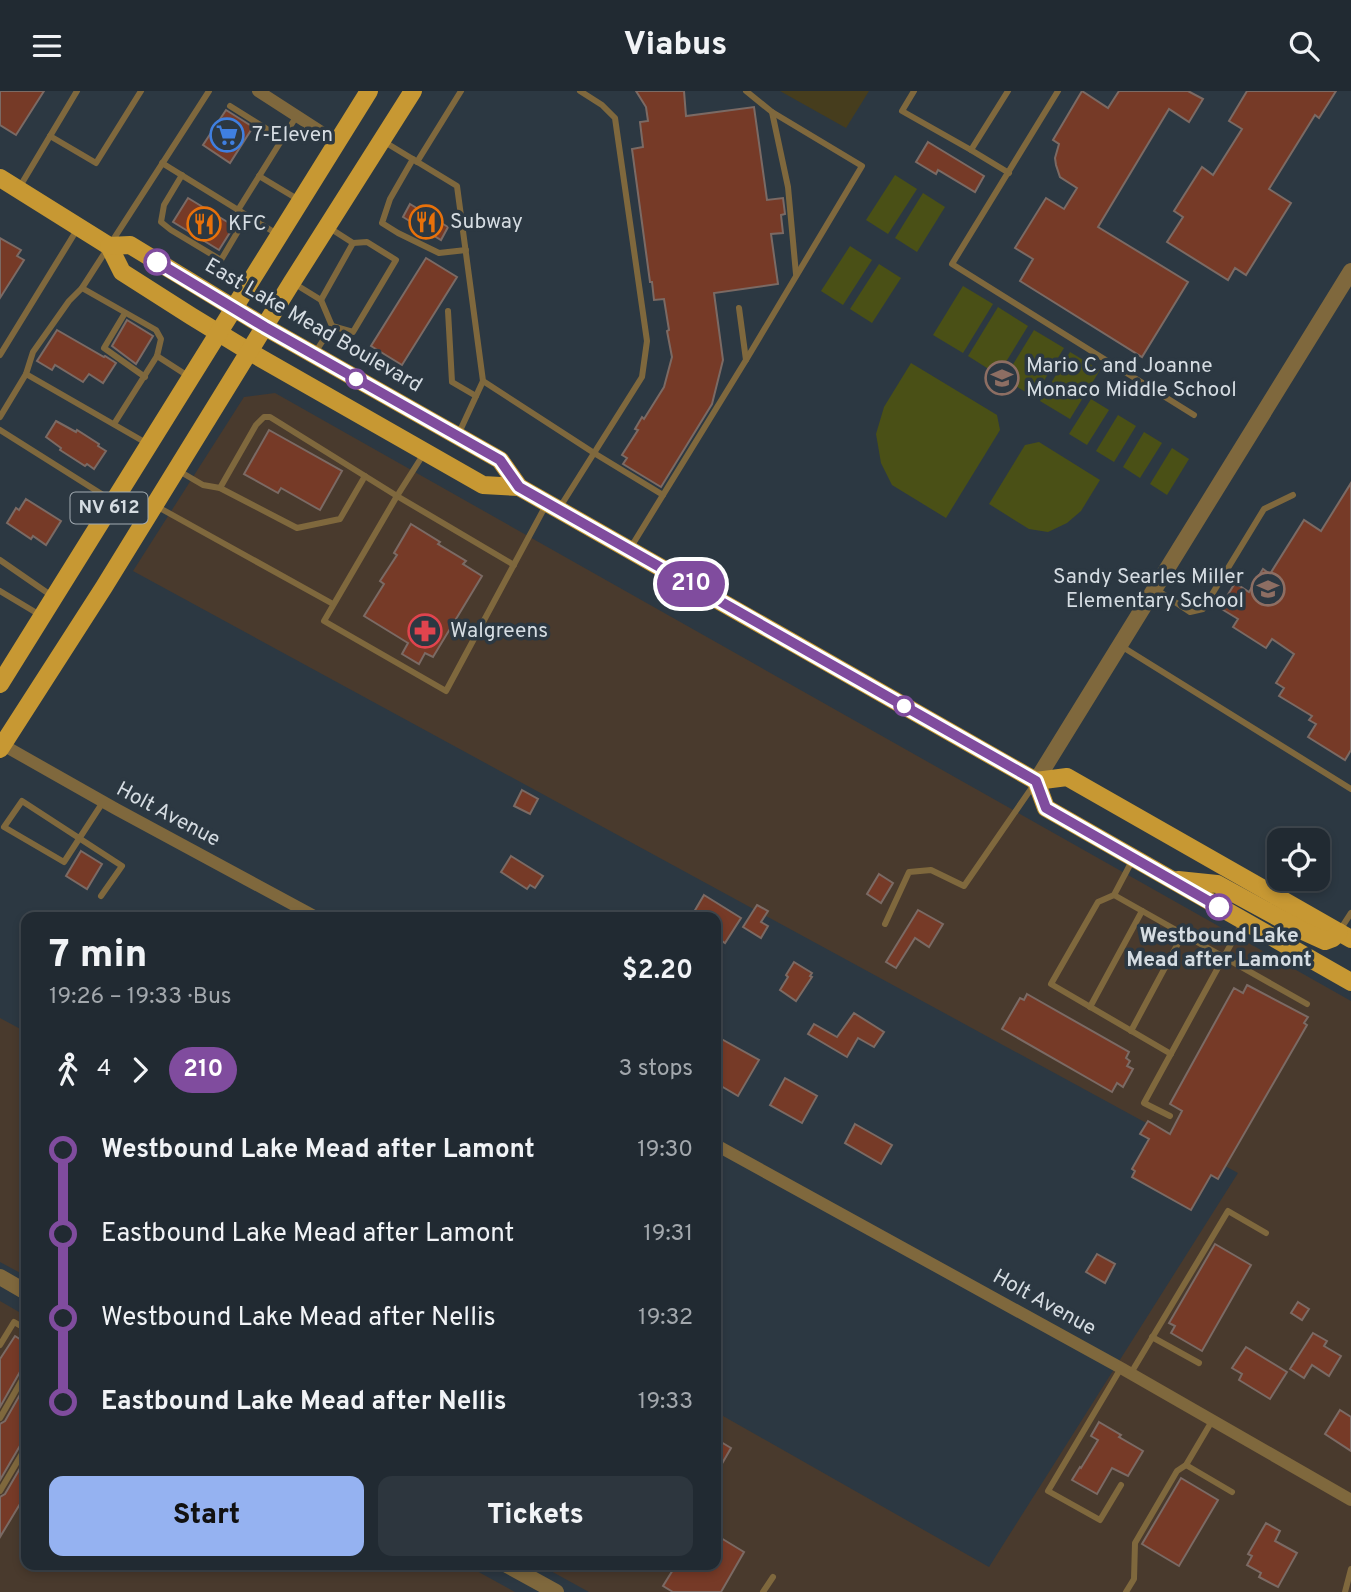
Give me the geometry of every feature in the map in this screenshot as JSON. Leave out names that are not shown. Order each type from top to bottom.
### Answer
[{"type":"main road","name":"NV 612","points":[[0,684],[369,91]]},
{"type":"main road","name":"NV 612","points":[[1,747],[413,91]]},
{"type":"main road","name":"East Lake Mead Boulevard","points":[[0,178],[109,246],[122,272],[217,333],[483,485],[519,487]]},
{"type":"main road","name":"East Lake Mead Boulevard","points":[[109,246],[130,245],[265,327],[500,460],[519,487],[1036,781]]},
{"type":"main road","points":[[1345,935],[1067,777],[1036,781],[1046,808],[1351,982]]},
{"type":"main road","points":[[1171,879],[1217,884],[1325,941],[1345,935]]},
{"type":"street","points":[[258,91],[337,142]]},
{"type":"street","points":[[1036,781],[1351,271]]},
{"type":"street","name":"Holt Avenue","points":[[1,747],[307,912]]},
{"type":"street","name":"Holt Avenue","points":[[721,1148],[1126,1371],[1351,1500]]},
{"type":"street","points":[[0,1277],[21,1283]]},
{"type":"street","points":[[515,1570],[551,1591]]},
{"type":"lane","points":[[18,189],[78,91]]},
{"type":"lane","points":[[50,136],[96,163],[141,91]]},
{"type":"lane","points":[[0,417],[26,374],[33,352],[69,301],[82,288],[209,91]]},
{"type":"lane","points":[[461,91],[390,199],[382,223],[439,253],[466,250]]},
{"type":"lane","points":[[425,453],[324,621],[446,691],[514,565],[553,506],[594,453],[642,377],[647,341],[615,118],[602,105],[580,91]]},
{"type":"lane","points":[[630,549],[862,166],[772,112],[746,91]]},
{"type":"lane","points":[[914,91],[902,111],[1009,173]]},
{"type":"lane","points":[[971,150],[1008,91]]},
{"type":"lane","points":[[1058,91],[952,264],[1194,415]]},
{"type":"lane","points":[[230,106],[283,139]]},
{"type":"lane","points":[[772,112],[788,187],[796,276]]},
{"type":"lane","points":[[238,210],[297,116]]},
{"type":"lane","points":[[382,140],[457,186],[483,381],[457,436]]},
{"type":"lane","points":[[162,163],[278,235]]},
{"type":"lane","points":[[182,175],[164,205],[161,222],[171,230],[221,260],[247,216]]},
{"type":"lane","points":[[259,176],[300,201]]},
{"type":"lane","points":[[0,355],[78,227]]},
{"type":"lane","points":[[327,227],[354,243],[367,242],[396,260],[353,332],[332,326]]},
{"type":"lane","points":[[321,300],[354,243]]},
{"type":"lane","points":[[292,282],[321,300],[332,326]]},
{"type":"lane","points":[[82,288],[156,330],[161,339],[158,356],[114,424]]},
{"type":"lane","points":[[738,308],[746,360]]},
{"type":"lane","points":[[448,311],[452,383],[476,396]]},
{"type":"lane","points":[[125,313],[104,348],[145,377]]},
{"type":"lane","points":[[314,355],[332,326]]},
{"type":"lane","points":[[158,356],[190,377]]},
{"type":"lane","points":[[26,374],[148,444]]},
{"type":"lane","points":[[483,381],[663,495]]},
{"type":"lane","points":[[219,488],[256,425],[264,417],[270,417],[514,565]]},
{"type":"lane","points":[[0,430],[113,501]]},
{"type":"lane","points":[[177,470],[203,485],[219,488],[297,528],[340,519],[365,476]]},
{"type":"lane","points":[[1155,589],[1190,612],[1203,609],[1264,509],[1293,495]]},
{"type":"lane","points":[[154,506],[333,604]]},
{"type":"lane","points":[[0,560],[54,597]]},
{"type":"lane","points":[[0,591],[42,616]]},
{"type":"lane","points":[[1120,646],[1351,789]]},
{"type":"lane","points":[[885,924],[909,872],[931,870],[964,886],[1036,781]]},
{"type":"lane","points":[[101,896],[122,866],[80,837],[22,801],[4,827],[64,863],[80,837],[103,802]]},
{"type":"lane","points":[[1133,858],[1114,895],[1098,902],[1051,984],[1171,1054]]},
{"type":"lane","points":[[1114,895],[1307,1004]]},
{"type":"lane","points":[[1090,1007],[1142,911]]},
{"type":"lane","points":[[1345,935],[1351,913]]},
{"type":"lane","points":[[1170,1116],[1144,1103],[1244,921]]},
{"type":"lane","points":[[1130,1031],[1183,934]]},
{"type":"lane","points":[[1121,1485],[1100,1520],[1048,1491],[1126,1371],[1152,1337],[1228,1211],[1266,1233]]},
{"type":"lane","points":[[0,1345],[14,1322],[21,1326]]},
{"type":"lane","points":[[1152,1337],[1199,1363]]},
{"type":"lane","points":[[0,1418],[21,1382]]},
{"type":"lane","points":[[1126,1592],[1134,1579],[1135,1543],[1177,1471],[1186,1465],[1212,1421]]},
{"type":"lane","points":[[0,1491],[21,1455]]},
{"type":"lane","points":[[1186,1465],[1232,1492]]},
{"type":"lane","points":[[1345,1592],[1351,1569]]},
{"type":"lane","points":[[763,1592],[773,1577]]},
{"type":"shaded area","points":[[275,393],[1351,1001],[1351,1592],[589,1592],[549,1570],[721,1570],[721,1415],[989,1567],[1238,1173],[133,571],[244,397]]},
{"type":"shaded area","points":[[0,1018],[21,1029],[21,1273],[0,1262]]},
{"type":"shaded area","points":[[0,1301],[21,1313],[21,1570],[475,1570],[515,1592],[0,1592]]},
{"type":"green space","points":[[895,175],[917,189],[888,234],[866,220]]},
{"type":"green space","points":[[923,193],[945,207],[917,252],[895,238]]},
{"type":"green space","points":[[850,246],[872,260],[843,305],[821,291]]},
{"type":"green space","points":[[879,264],[901,278],[872,323],[850,309]]},
{"type":"green space","points":[[963,286],[993,304],[963,353],[933,335]]},
{"type":"green space","points":[[998,307],[1028,326],[998,375],[968,356]]},
{"type":"green space","points":[[1034,330],[1064,348],[1034,397],[1004,379]]},
{"type":"green space","points":[[1070,352],[1100,370],[1070,419],[1040,401]]},
{"type":"green space","points":[[911,363],[997,415],[1000,430],[946,518],[892,485],[881,463],[876,434],[884,407]]},
{"type":"green space","points":[[1091,399],[1109,410],[1087,445],[1069,434]]},
{"type":"green space","points":[[1118,415],[1136,426],[1114,462],[1096,451]]},
{"type":"green space","points":[[1144,432],[1162,443],[1140,478],[1123,467]]},
{"type":"green space","points":[[1039,442],[1100,480],[1081,511],[1067,523],[1048,532],[1029,529],[989,504],[1025,445]]},
{"type":"green space","points":[[1172,448],[1189,459],[1167,495],[1150,484]]},
{"type":"sand","points":[[780,91],[869,91],[846,128]]},
{"type":"building","points":[[0,91],[44,91],[16,135],[0,125]]},
{"type":"building","points":[[636,91],[684,91],[686,116],[754,107],[767,200],[783,198],[785,214],[781,215],[783,233],[771,234],[778,284],[714,293],[723,360],[712,404],[661,487],[623,464],[627,458],[622,455],[638,430],[635,429],[642,417],[644,419],[664,387],[672,357],[664,299],[654,300],[650,282],[632,149],[643,147],[640,122],[648,121],[646,107]]},
{"type":"building","points":[[1082,91],[1108,108],[1119,91],[1188,91],[1203,99],[1189,122],[1169,109],[1098,227],[1188,282],[1142,357],[1020,281],[1033,259],[1015,248],[1046,198],[1064,209],[1077,188],[1060,177],[1055,158],[1059,144],[1053,140]]},
{"type":"building","points":[[1247,91],[1336,91],[1319,118],[1315,115],[1269,189],[1291,203],[1246,275],[1235,268],[1228,280],[1167,242],[1183,217],[1174,211],[1202,167],[1213,175],[1242,129],[1229,121]]},
{"type":"building","points":[[226,110],[253,127],[230,163],[203,145]]},
{"type":"building","points":[[928,142],[984,176],[975,192],[938,170],[936,174],[916,162]]},
{"type":"building","name":"KFC","points":[[188,198],[234,226],[219,250],[173,222]]},
{"type":"building","name":"Subway","points":[[410,204],[448,227],[441,240],[403,217]]},
{"type":"building","points":[[0,238],[21,250],[17,256],[24,260],[0,298]]},
{"type":"building","points":[[426,258],[457,277],[402,365],[371,346]]},
{"type":"building","points":[[127,320],[153,336],[136,364],[112,346]]},
{"type":"building","points":[[57,330],[116,363],[103,383],[89,374],[83,382],[55,365],[52,370],[37,361]]},
{"type":"building","points":[[56,421],[76,432],[77,430],[106,451],[94,469],[60,450],[61,448],[46,437]]},
{"type":"building","points":[[269,430],[342,471],[320,510],[281,488],[278,493],[244,474]]},
{"type":"building","points":[[1351,483],[1351,750],[1345,760],[1308,737],[1316,724],[1309,720],[1312,716],[1279,696],[1284,688],[1276,683],[1294,654],[1272,639],[1266,648],[1233,627],[1238,619],[1220,608],[1235,583],[1249,592],[1263,569],[1270,574],[1304,520],[1321,531]]},
{"type":"building","points":[[26,499],[61,521],[46,545],[33,536],[31,539],[7,523],[16,508],[19,510]]},
{"type":"building","name":"Walgreens","points":[[411,524],[466,561],[463,564],[482,576],[433,657],[425,653],[419,664],[402,654],[408,643],[364,616],[384,584],[380,581],[397,555],[394,553]]},
{"type":"building","points":[[522,790],[538,799],[530,814],[514,806]]},
{"type":"building","points":[[81,851],[102,864],[87,889],[66,876]]},
{"type":"building","points":[[511,856],[543,876],[535,888],[530,885],[527,889],[501,872]]},
{"type":"building","points":[[879,874],[893,883],[881,903],[867,894]]},
{"type":"building","points":[[704,895],[741,918],[725,943],[721,940],[721,912],[694,912]]},
{"type":"building","points":[[757,905],[768,911],[761,922],[768,926],[761,938],[743,927]]},
{"type":"building","points":[[918,910],[943,924],[929,947],[915,938],[896,968],[886,962]]},
{"type":"building","points":[[794,962],[812,973],[796,1001],[780,990]]},
{"type":"building","points":[[1247,985],[1308,1017],[1304,1023],[1307,1025],[1218,1179],[1211,1175],[1191,1210],[1132,1177],[1135,1171],[1132,1169],[1149,1139],[1140,1134],[1148,1121],[1170,1134],[1182,1111],[1170,1104],[1234,988],[1243,993]]},
{"type":"building","points":[[1027,994],[1129,1052],[1126,1058],[1130,1061],[1127,1066],[1133,1069],[1123,1087],[1117,1083],[1112,1092],[1002,1029],[1020,998],[1024,1000]]},
{"type":"building","points":[[854,1013],[884,1032],[874,1047],[858,1038],[847,1057],[808,1034],[814,1024],[837,1037]]},
{"type":"building","points":[[721,1039],[759,1060],[738,1096],[721,1086]]},
{"type":"building","points":[[785,1078],[817,1096],[802,1123],[770,1105]]},
{"type":"building","points":[[855,1124],[892,1145],[881,1164],[845,1143]]},
{"type":"building","points":[[1215,1244],[1251,1265],[1202,1351],[1171,1333],[1175,1326],[1169,1323]]},
{"type":"building","points":[[1097,1254],[1115,1264],[1105,1283],[1086,1272]]},
{"type":"building","points":[[1298,1302],[1309,1309],[1302,1320],[1291,1313]]},
{"type":"building","points":[[1313,1333],[1327,1341],[1324,1346],[1341,1356],[1329,1376],[1312,1365],[1304,1378],[1290,1369]]},
{"type":"building","points":[[15,1336],[21,1340],[21,1370],[0,1407],[0,1359]]},
{"type":"building","points":[[1246,1347],[1287,1372],[1270,1399],[1239,1380],[1242,1374],[1232,1368]]},
{"type":"building","points":[[21,1393],[21,1444],[0,1480],[0,1424],[5,1421]]},
{"type":"building","points":[[1340,1410],[1351,1417],[1351,1451],[1325,1434]]},
{"type":"building","points":[[1099,1422],[1143,1451],[1128,1476],[1112,1468],[1097,1494],[1072,1480],[1098,1440],[1091,1436]]},
{"type":"building","points":[[721,1442],[731,1448],[721,1465]]},
{"type":"building","points":[[21,1467],[21,1502],[0,1537],[0,1497],[5,1494]]},
{"type":"building","points":[[1181,1478],[1218,1500],[1179,1566],[1142,1544]]},
{"type":"building","points":[[1266,1523],[1280,1531],[1275,1541],[1297,1553],[1278,1587],[1259,1577],[1261,1573],[1247,1565],[1252,1556],[1248,1554]]},
{"type":"building","points":[[721,1538],[744,1552],[721,1592],[673,1592],[663,1586],[673,1570],[721,1570]]},
{"type":"bus line","name":"210","points":[[157,262],[265,327],[500,460],[519,487],[1036,781],[1046,808],[1219,907]]},
{"type":"place","name":"7-Eleven","points":[[227,135]]},
{"type":"place","name":"Subway","points":[[426,222]]},
{"type":"place","name":"KFC","points":[[204,224]]},
{"type":"place","name":"Mario C and Joanne Monaco Middle School","points":[[1002,378]]},
{"type":"place","name":"Sandy Searles Miller Elementary School","points":[[1268,589]]},
{"type":"place","name":"Walgreens","points":[[425,631]]},
{"type":"place","name":"Westbound Lake Mead after Lamont","points":[[1219,907]]}]
